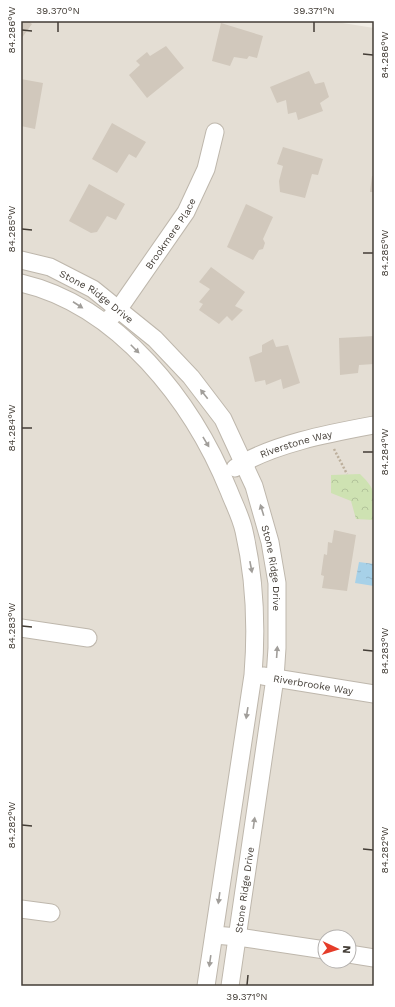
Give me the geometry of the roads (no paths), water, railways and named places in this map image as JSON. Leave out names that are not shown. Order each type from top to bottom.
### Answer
[{"type":"street","name":"Brookmere Place","points":[[105,324],[118,310],[186,212],[206,169],[215,132]]},
{"type":"street","name":"Stone Ridge Drive","points":[[21,260],[50,267],[93,289],[155,339],[191,377],[223,419],[254,486],[264,516],[277,583],[277,648],[275,678],[230,986]]},
{"type":"street","name":"Stone Ridge Drive","points":[[21,283],[48,291],[73,302],[105,324],[134,348],[174,393],[208,445],[223,476],[244,529],[253,577],[256,636],[253,675],[206,986]]},
{"type":"street","name":"Riverstone Way","points":[[223,476],[243,463],[282,447],[327,434],[374,425]]},
{"type":"street","points":[[21,628],[88,638]]},
{"type":"street","name":"Riverbrooke Way","points":[[253,675],[374,694]]},
{"type":"street","points":[[21,909],[51,913]]},
{"type":"street","points":[[214,935],[238,937],[317,949]]},
{"type":"street","points":[[357,955],[374,958]]},
{"type":"water","points":[[359,562],[374,564],[374,586],[355,583]]}]
